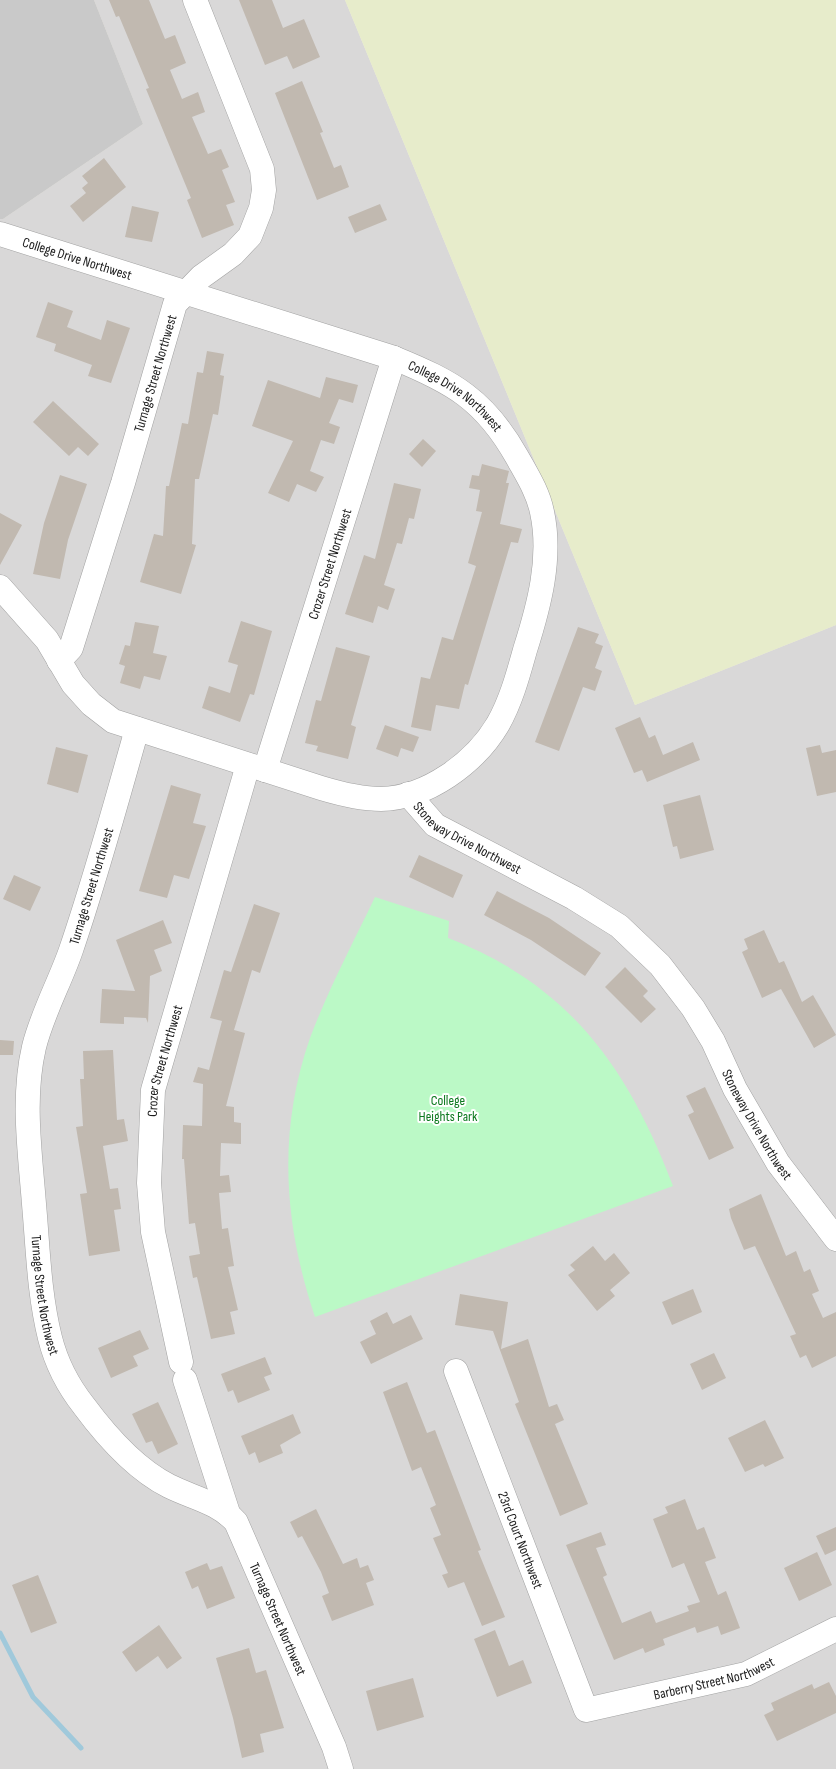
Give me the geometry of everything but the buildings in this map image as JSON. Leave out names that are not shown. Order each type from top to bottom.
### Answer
[{"type":"street","name":"Turnage Street Northwest","points":[[59,661],[71,648],[123,483],[175,304],[201,277],[233,254],[250,236],[261,208],[264,190],[262,170],[195,0]]},
{"type":"street","name":"College Drive Northwest","points":[[0,234],[394,358],[438,376],[468,395],[490,417],[507,439],[534,486],[542,512],[545,533],[545,563],[536,616],[512,693],[498,725],[466,762],[432,784],[408,794]]},
{"type":"street","name":"Crozer Street Northwest","points":[[228,1513],[183,1371],[153,1232],[149,1183],[153,1090],[257,768],[394,358]]},
{"type":"street","name":"Stoneway Drive Northwest","points":[[0,587],[47,640],[73,684],[91,704],[113,721],[351,797],[382,799],[408,794],[435,826],[574,898],[618,926],[660,965],[693,1008],[713,1041],[734,1089],[778,1162],[836,1239]]},
{"type":"street","name":"Turnage Street Northwest","points":[[138,729],[71,950],[35,1045],[28,1082],[28,1124],[42,1300],[51,1340],[62,1371],[83,1405],[102,1428],[135,1463],[169,1486],[200,1498],[228,1513],[243,1533],[334,1748],[341,1769]]},
{"type":"street","name":"23rd Court Northwest","points":[[456,1371],[586,1710]]},
{"type":"street","name":"Barberry Street Northwest","points":[[586,1710],[746,1674],[836,1630]]},
{"type":"shaded area","points":[[0,0],[94,0],[143,124],[3,219],[0,219]]},
{"type":"shaded area","points":[[94,0],[345,0],[635,705],[836,625],[836,1769],[0,1769],[0,219],[3,219],[143,124]]},
{"type":"green space","points":[[345,0],[836,0],[836,625],[635,705]]},
{"type":"green space","name":"College Heights Park","points":[[375,897],[449,921],[448,938],[491,957],[528,980],[561,1006],[589,1035],[614,1068],[636,1104],[673,1186],[315,1317],[296,1248],[291,1213],[288,1178],[292,1109],[299,1073],[317,1020]]},
{"type":"waterway","points":[[0,1633],[33,1697],[81,1748]]}]
